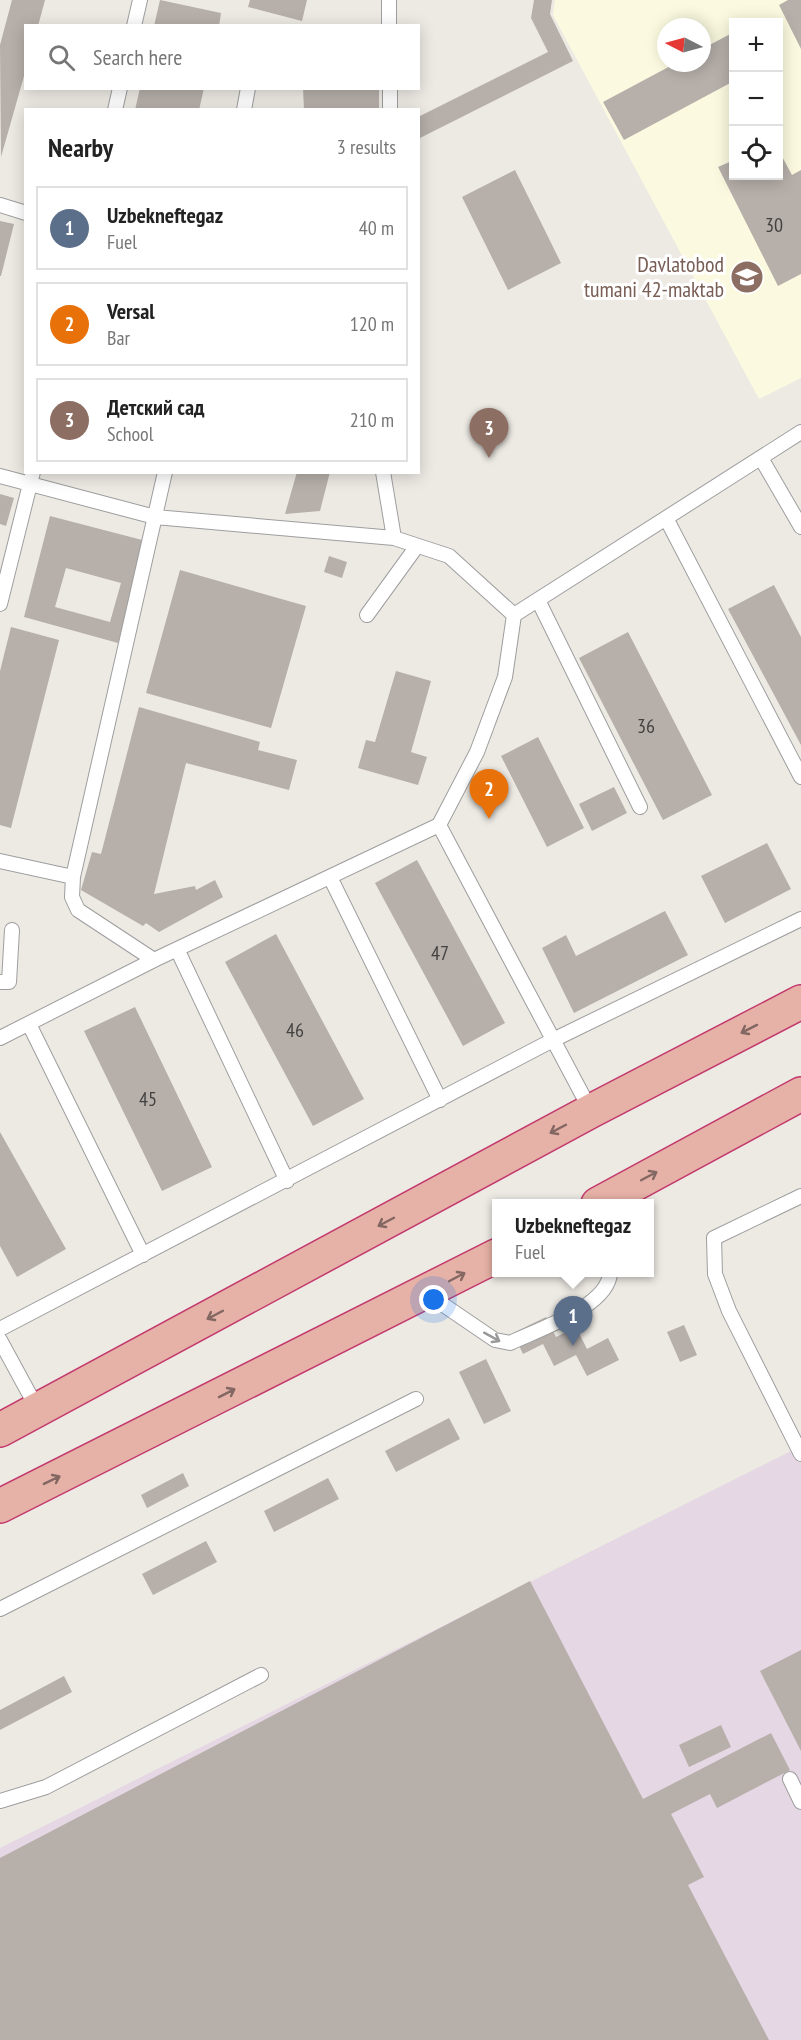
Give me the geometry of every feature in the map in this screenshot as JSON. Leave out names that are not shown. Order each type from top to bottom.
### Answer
[{"type":"highway","points":[[0,1430],[591,1111],[801,1002]]},
{"type":"highway","points":[[610,1199],[801,1094]]},
{"type":"highway","points":[[0,1506],[492,1258]]},
{"type":"lane","points":[[134,24],[140,0]]},
{"type":"lane","points":[[389,0],[389,24]]},
{"type":"lane","points":[[115,108],[120,90]]},
{"type":"lane","points":[[244,108],[249,90]]},
{"type":"lane","points":[[390,90],[390,108]]},
{"type":"lane","points":[[0,205],[24,212]]},
{"type":"lane","points":[[0,1038],[154,960],[439,825],[477,752],[505,677],[514,615],[801,432]]},
{"type":"lane","points":[[761,458],[801,527]]},
{"type":"lane","points":[[154,960],[78,910],[72,897],[73,877],[165,474]]},
{"type":"lane","points":[[383,474],[394,538]]},
{"type":"lane","points":[[0,476],[32,478],[155,517],[394,538],[449,556],[514,615]]},
{"type":"lane","points":[[0,604],[32,478]]},
{"type":"lane","points":[[666,518],[801,777]]},
{"type":"lane","points":[[367,615],[417,546]]},
{"type":"lane","points":[[538,600],[640,807]]},
{"type":"lane","points":[[439,825],[591,1111]]},
{"type":"lane","points":[[0,861],[73,877]]},
{"type":"lane","points":[[330,877],[440,1100]]},
{"type":"lane","points":[[0,1329],[553,1040],[801,920]]},
{"type":"lane","points":[[0,982],[9,982],[12,930]]},
{"type":"lane","points":[[177,950],[287,1181]]},
{"type":"lane","points":[[29,1024],[143,1255]]},
{"type":"lane","points":[[801,1196],[714,1238],[715,1274],[729,1311],[801,1454]]},
{"type":"lane","points":[[426,1293],[495,1340],[510,1343],[592,1303],[604,1292],[610,1277]]},
{"type":"lane","points":[[0,1340],[38,1410]]},
{"type":"lane","points":[[0,1609],[416,1400]]},
{"type":"lane","points":[[0,1801],[46,1787],[261,1675]]},
{"type":"lane","points":[[790,1779],[801,1802]]},
{"type":"shaded area","name":"Davlatobod tumani 42-maktab","points":[[555,0],[801,0],[801,378],[759,399],[553,15]]},
{"type":"shaded area","points":[[801,1446],[801,2040],[0,2040],[0,1848]]},
{"type":"building","points":[[12,0],[45,0],[39,24],[24,24],[24,76],[1,157],[0,45]]},
{"type":"building","points":[[160,0],[221,13],[219,24],[154,24]]},
{"type":"building","points":[[250,0],[307,0],[302,21],[248,7]]},
{"type":"building","points":[[534,0],[552,0],[550,14],[573,61],[420,138],[420,116],[548,52],[531,18]]},
{"type":"building","points":[[788,0],[801,0],[801,49],[779,5]]},
{"type":"building","points":[[729,35],[729,84],[624,140],[603,102],[659,72],[711,72],[711,44]]},
{"type":"building","points":[[140,90],[204,90],[199,108],[135,108]]},
{"type":"building","points":[[303,90],[379,90],[379,108],[304,108]]},
{"type":"building","points":[[783,158],[792,175],[801,170],[801,274],[778,286],[718,167],[729,162],[729,180],[783,180]]},
{"type":"building","points":[[515,170],[561,263],[508,290],[462,197]]},
{"type":"building","points":[[0,221],[14,224],[1,276],[0,276]]},
{"type":"building","points":[[296,474],[329,474],[320,511],[285,514]]},
{"type":"building","points":[[0,494],[14,498],[6,526],[0,524]]},
{"type":"building","points":[[50,516],[146,541],[118,643],[24,617]],"holes":[[[66,568],[121,583],[110,622],[55,607]]]},
{"type":"building","points":[[329,556],[347,562],[342,578],[324,572]]},
{"type":"building","points":[[180,570],[306,606],[271,728],[146,693]]},
{"type":"building","points":[[774,585],[801,637],[801,745],[728,609]]},
{"type":"building","points":[[11,627],[59,640],[11,828],[0,825],[0,671]]},
{"type":"building","points":[[628,632],[712,795],[663,820],[579,658]]},
{"type":"building","points":[[396,671],[431,681],[411,752],[427,757],[418,785],[358,768],[366,740],[375,742]]},
{"type":"building","points":[[139,707],[260,742],[258,750],[297,760],[289,790],[186,763],[154,894],[195,886],[196,890],[215,880],[223,897],[159,932],[146,923],[143,926],[81,890],[92,852],[101,854]]},
{"type":"building","points":[[538,737],[584,828],[547,847],[501,756]]},
{"type":"building","points":[[614,787],[627,813],[592,831],[579,804]]},
{"type":"building","points":[[767,843],[791,889],[725,923],[701,876]]},
{"type":"building","points":[[417,860],[505,1023],[463,1046],[375,883]]},
{"type":"building","points":[[665,911],[688,955],[574,1013],[542,948],[566,935],[576,956]]},
{"type":"building","points":[[276,934],[364,1099],[313,1126],[225,962]]},
{"type":"building","points":[[135,1007],[212,1167],[162,1191],[84,1031]]},
{"type":"building","points":[[0,1132],[66,1249],[17,1277],[0,1246]]},
{"type":"building","points":[[546,1317],[556,1337],[576,1327],[587,1349],[608,1338],[619,1360],[587,1376],[576,1355],[554,1366],[543,1344],[523,1354],[513,1333]]},
{"type":"building","points":[[684,1325],[697,1355],[680,1362],[667,1332]]},
{"type":"building","points":[[486,1359],[511,1411],[484,1424],[459,1372]]},
{"type":"building","points":[[449,1418],[460,1439],[396,1472],[385,1451]]},
{"type":"building","points":[[183,1473],[189,1486],[147,1508],[141,1495]]},
{"type":"building","points":[[328,1478],[339,1499],[274,1532],[264,1511]]},
{"type":"building","points":[[206,1541],[217,1562],[153,1595],[142,1574]]},
{"type":"building","points":[[530,1581],[643,1799],[771,1733],[790,1770],[717,1808],[710,1794],[671,1814],[704,1877],[688,1885],[769,2040],[0,2040],[0,1858]]},
{"type":"building","points":[[801,1650],[801,1751],[760,1671]]},
{"type":"building","points":[[64,1676],[72,1692],[0,1730],[0,1710]]},
{"type":"building","points":[[721,1725],[731,1747],[689,1767],[679,1745]]},
{"type":"place","name":"Davlatobod tumani 42-maktab","points":[[747,277]]},
{"type":"place","name":"Детский сад","points":[[489,458]]},
{"type":"place","name":"Versal","points":[[489,819]]},
{"type":"place","name":"Uzbekneftegaz","points":[[573,1346]]}]
